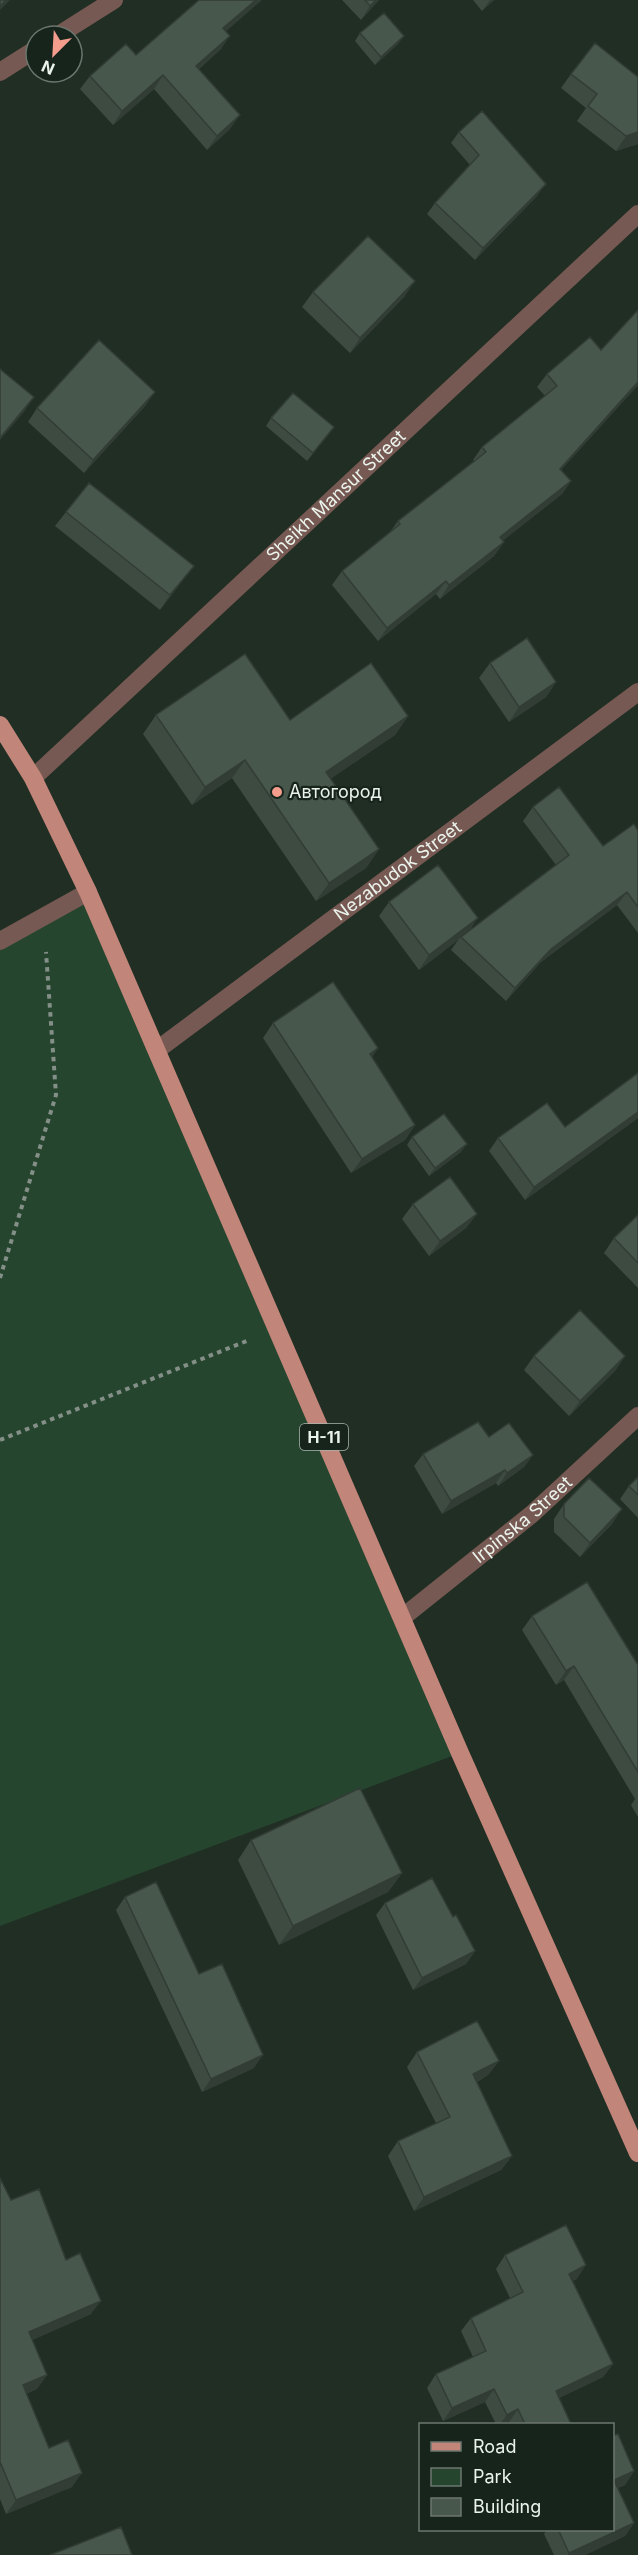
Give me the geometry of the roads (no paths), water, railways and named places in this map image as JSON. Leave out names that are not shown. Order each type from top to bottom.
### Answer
[{"type":"main road","name":"Н-11","points":[[0,725],[33,778],[88,891],[460,1753],[638,2153]]},
{"type":"street","points":[[76,24],[114,0]]},
{"type":"street","points":[[0,72],[24,57]]},
{"type":"street","name":"Sheikh Mansur Street","points":[[33,778],[638,214]]},
{"type":"street","name":"Nezabudok Street","points":[[157,1050],[638,692]]},
{"type":"street","points":[[0,941],[88,891]]},
{"type":"street","name":"Irpinska Street","points":[[403,1617],[531,1514],[638,1416]]},
{"type":"place","name":"Автогород","points":[[277,792]]}]
